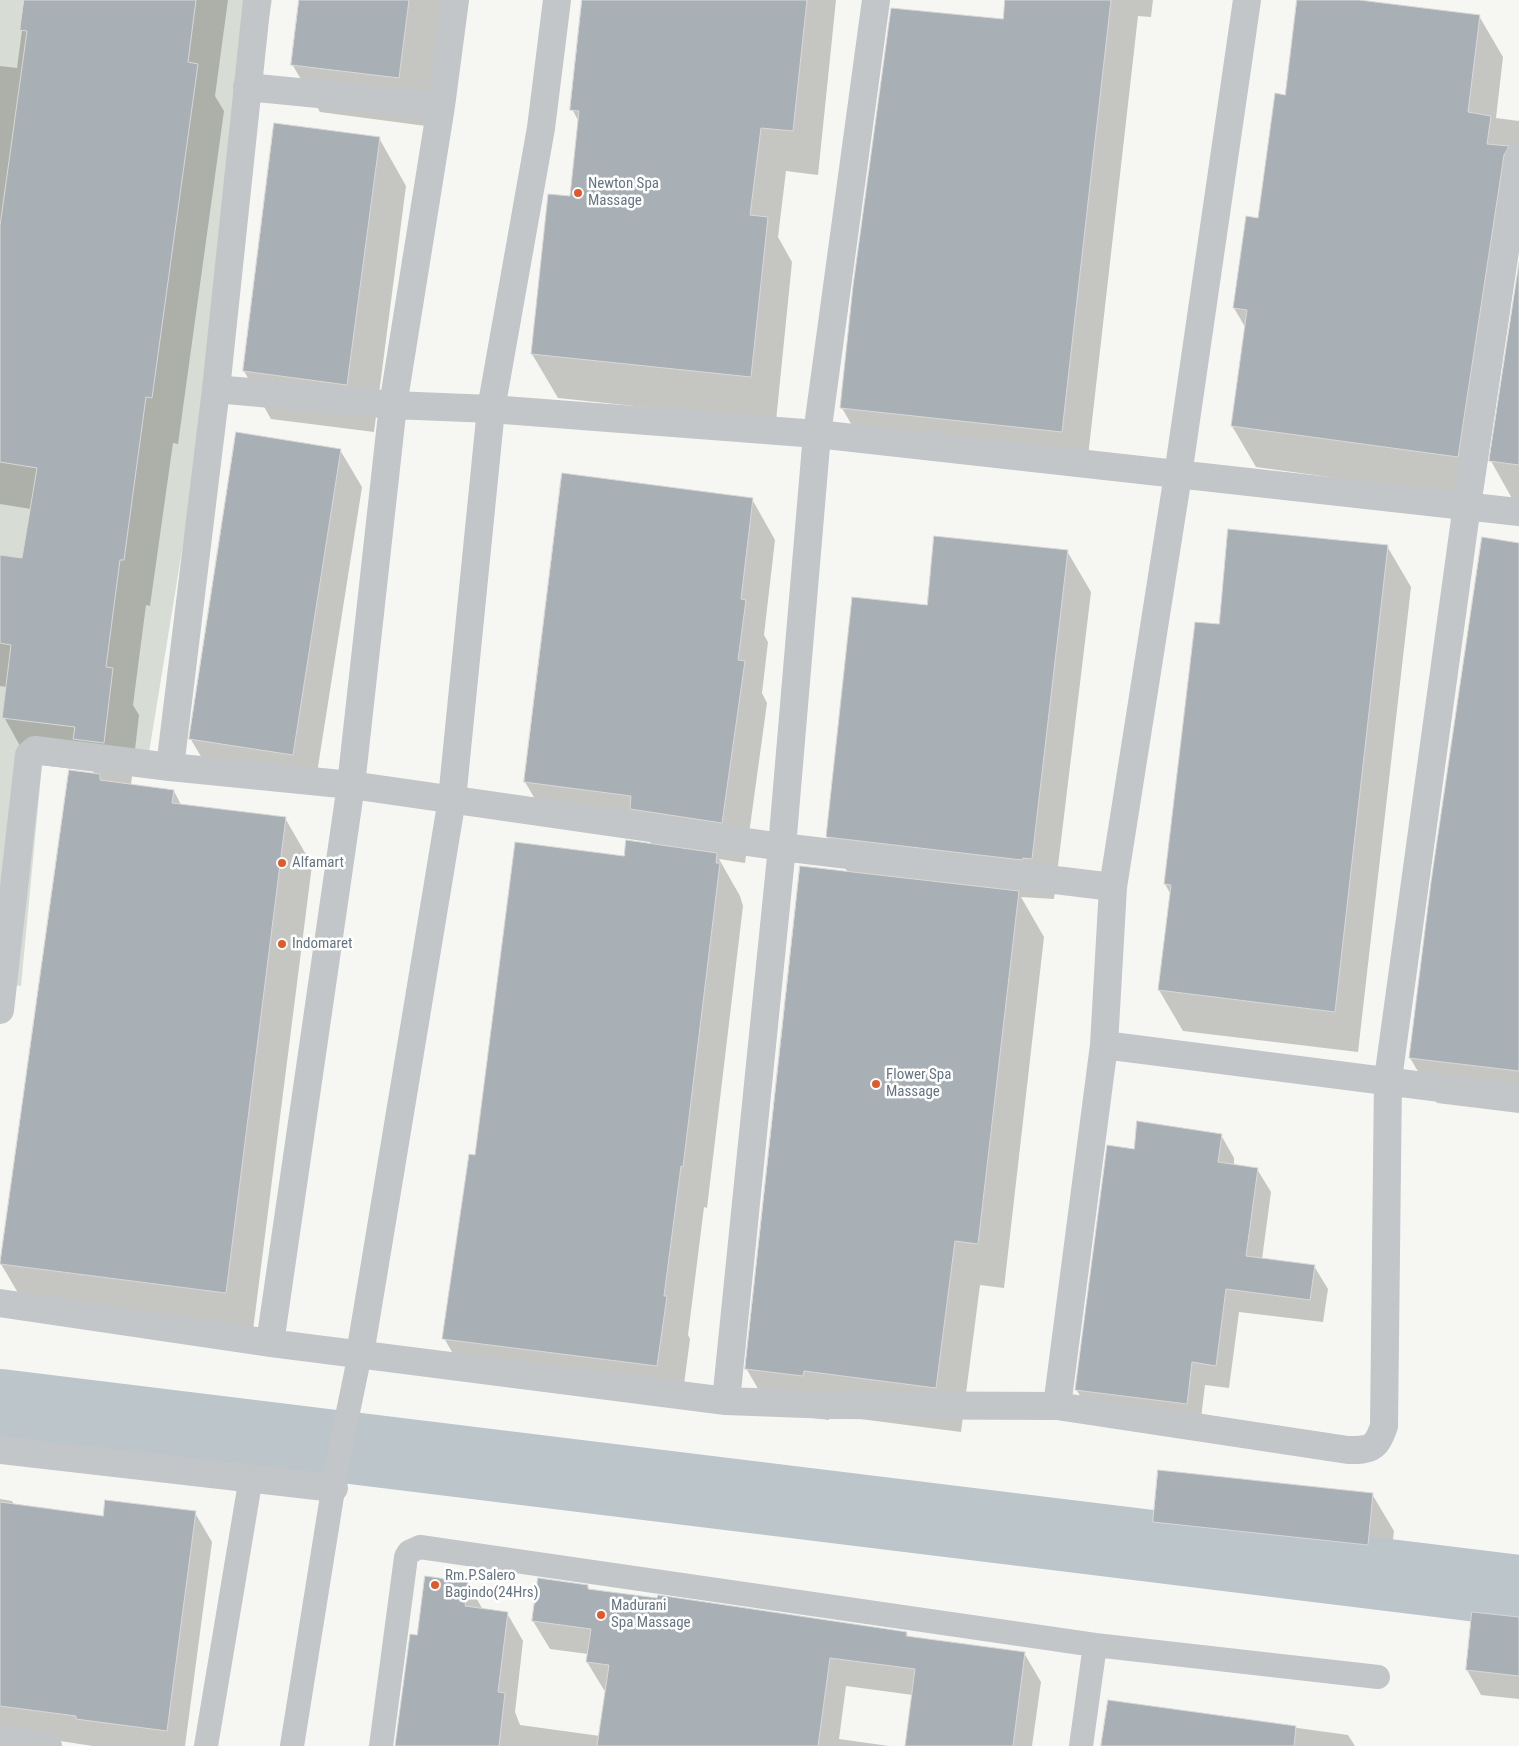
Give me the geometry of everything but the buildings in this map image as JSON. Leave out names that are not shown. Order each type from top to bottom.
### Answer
[{"type":"street","points":[[170,767],[216,388],[246,87],[257,0]]},
{"type":"street","points":[[270,1343],[351,784],[393,405],[441,106],[455,0]]},
{"type":"street","points":[[360,1354],[452,799],[491,409],[541,128],[557,0]]},
{"type":"street","points":[[726,1401],[782,848],[817,434],[876,0]]},
{"type":"street","points":[[1056,1406],[1104,1045],[1113,887],[1178,475],[1247,0]]},
{"type":"street","points":[[246,87],[441,106]]},
{"type":"street","points":[[0,1303],[270,1343],[726,1401],[834,1405],[1056,1406],[1348,1450],[1367,1450],[1378,1442],[1384,1426],[1388,1080],[1467,505],[1519,157]]},
{"type":"street","points":[[216,388],[393,405],[491,409],[817,434],[1519,512]]},
{"type":"street","points":[[0,1003],[29,755],[32,751],[40,750],[170,767],[351,784],[782,848],[1113,887]]},
{"type":"street","points":[[1104,1045],[1519,1098]]},
{"type":"street","points":[[0,1450],[251,1478],[336,1477]]},
{"type":"street","points":[[0,1739],[48,1746]]},
{"type":"lane","points":[[292,1746],[336,1477],[360,1354]]},
{"type":"lane","points":[[206,1746],[251,1478]]},
{"type":"lane","points":[[382,1746],[404,1568],[409,1552],[420,1547],[1095,1645],[1378,1677]]},
{"type":"lane","points":[[1081,1746],[1095,1645]]},
{"type":"shaded area","points":[[0,0],[272,0],[146,771],[42,765],[21,986],[0,983]]},
{"type":"waterway","points":[[0,1405],[1519,1591]]},
{"type":"place","name":"Newton Spa Massage","points":[[578,193]]},
{"type":"place","name":"Alfamart","points":[[282,863]]},
{"type":"place","name":"Indomaret","points":[[282,944]]},
{"type":"place","name":"Flower Spa Massage","points":[[876,1084]]},
{"type":"place","name":"Rm.P.Salero Bagindo(24Hrs)","points":[[435,1585]]},
{"type":"place","name":"Madurani Spa Massage","points":[[601,1615]]}]
